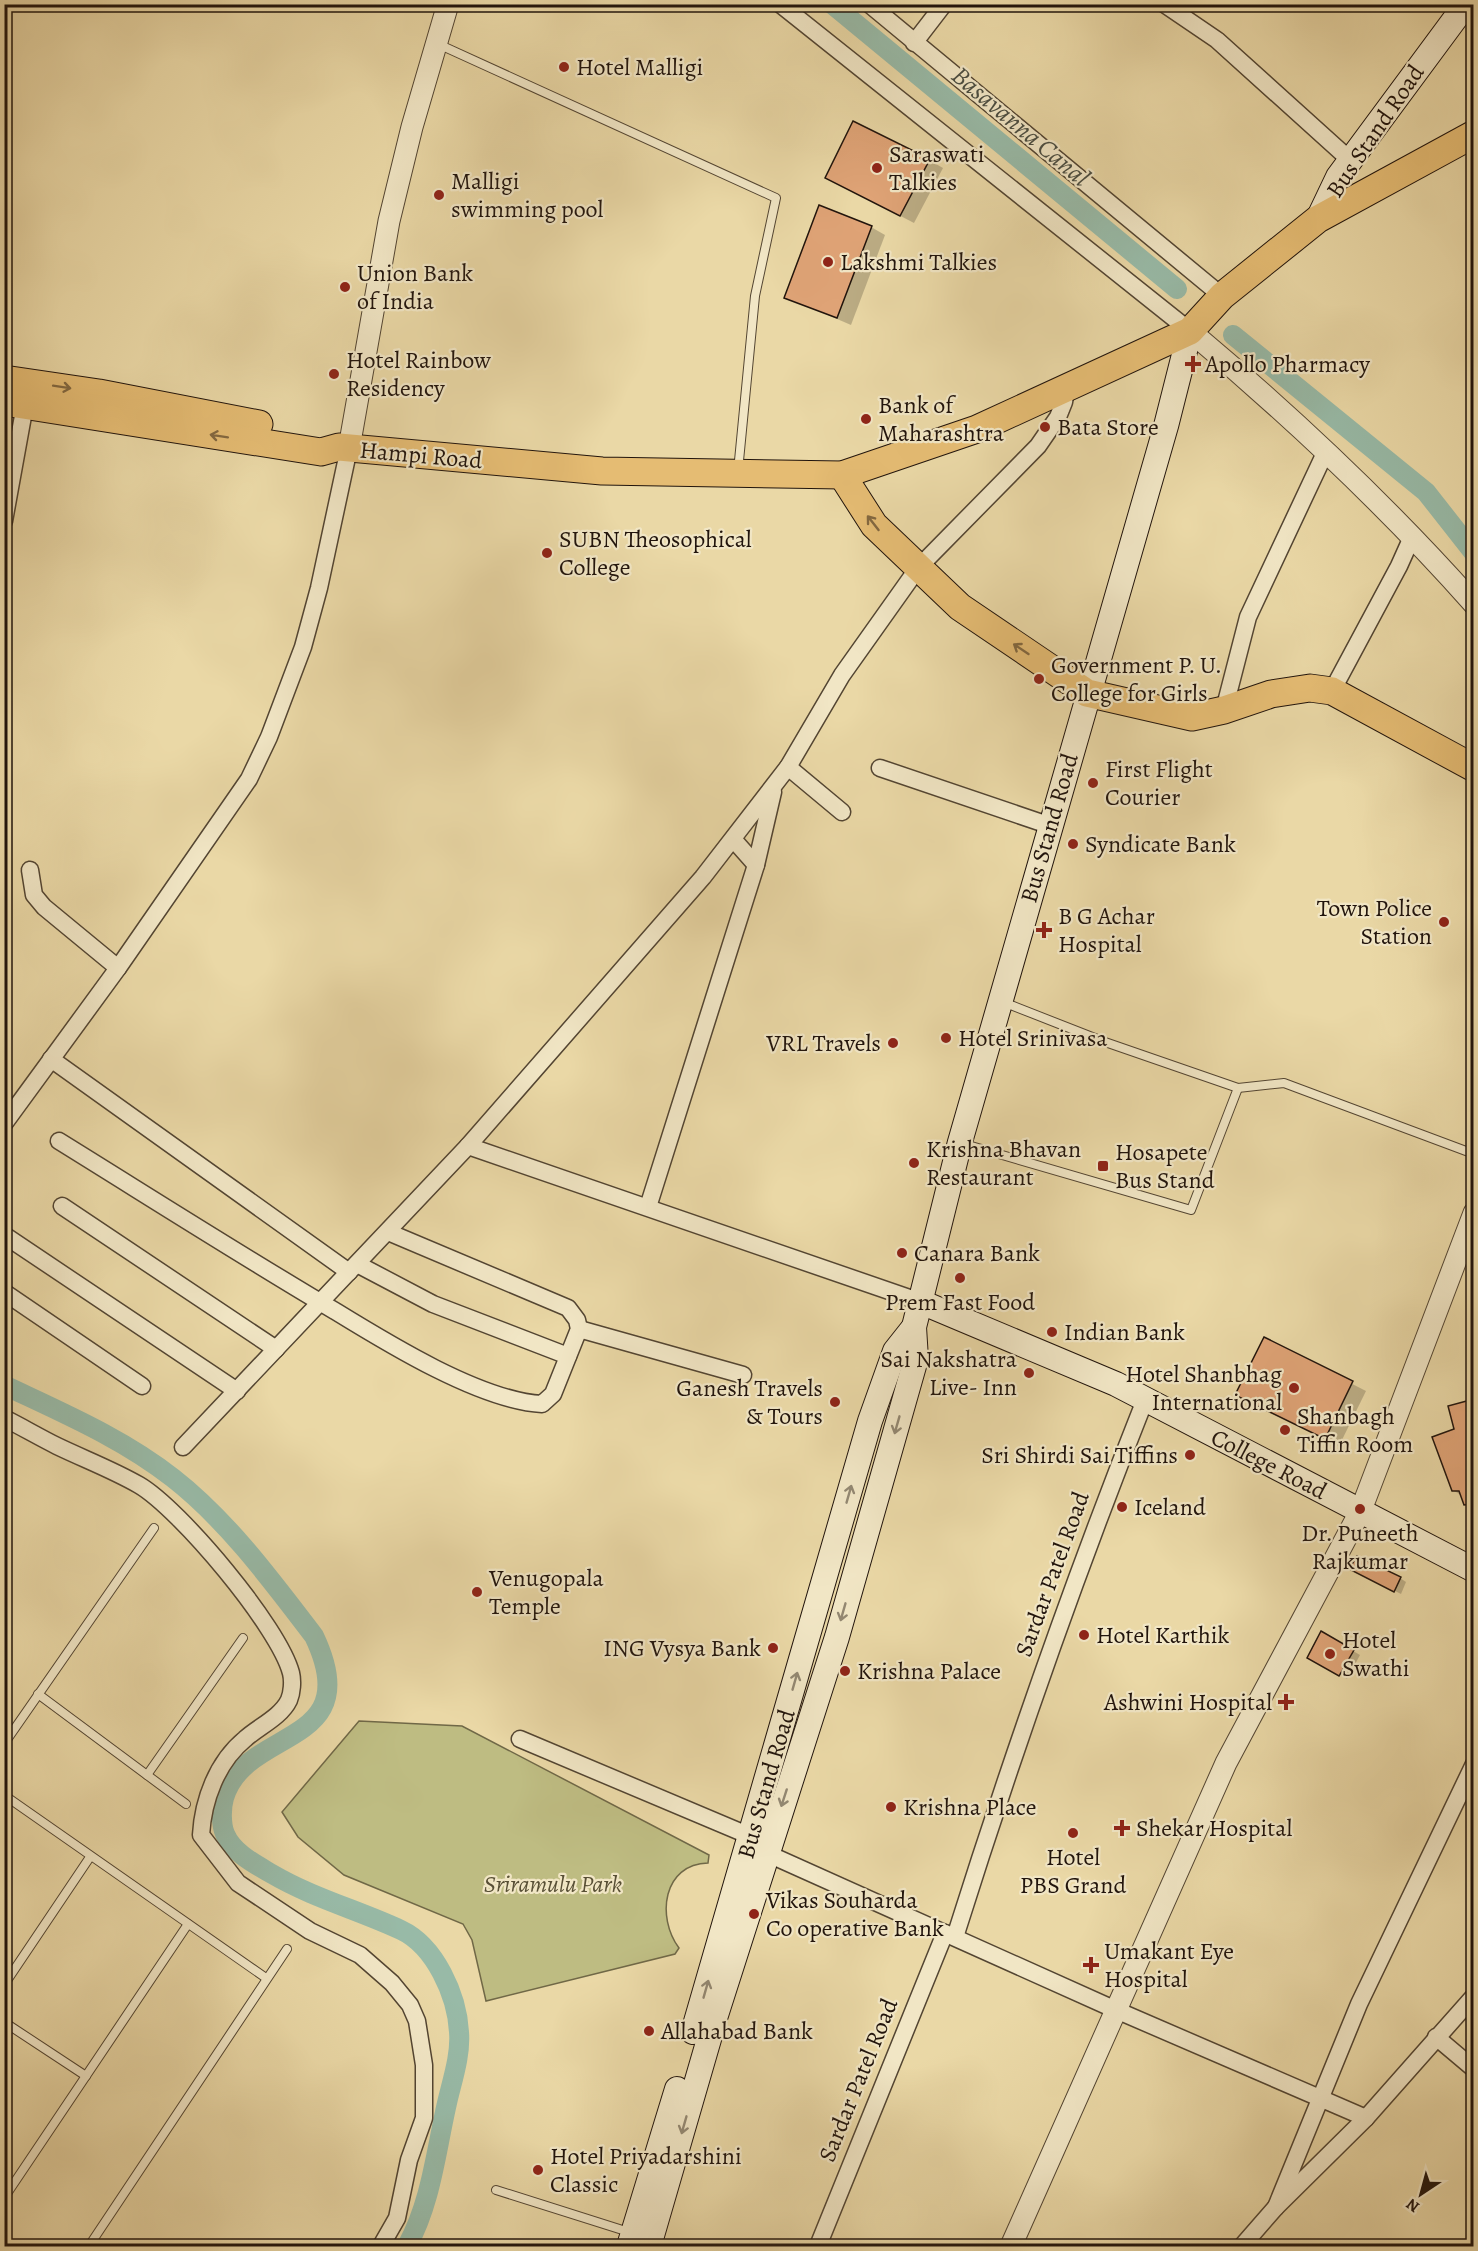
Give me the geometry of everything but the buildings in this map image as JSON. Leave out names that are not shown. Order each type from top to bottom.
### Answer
[{"type":"main road","name":"Bus Stand Road","points":[[637,2242],[676,2095],[758,1844],[870,1421],[895,1351],[914,1327],[960,1142],[1087,693],[1166,426],[1190,331],[1222,296],[1318,219],[1338,177],[1466,4]]},
{"type":"main road","points":[[1318,219],[1473,134]]},
{"type":"main road","name":"Hampi Road","points":[[15,404],[321,452],[344,448],[602,471],[842,475],[977,429],[1190,331]]},
{"type":"main road","points":[[4,378],[99,393],[327,437],[344,448]]},
{"type":"main road","points":[[842,475],[874,525],[960,608],[1087,693],[1192,717],[1224,710],[1271,694],[1310,688],[1332,691],[1473,768]]},
{"type":"main road","name":"College Road","points":[[921,1302],[1116,1384],[1230,1446],[1361,1509],[1473,1570]]},
{"type":"street","points":[[4,1124],[118,968],[249,779],[269,737],[303,647],[317,598],[389,221],[412,127],[448,4]]},
{"type":"street","points":[[780,4],[1190,331],[1265,395],[1412,537],[1473,604]]},
{"type":"street","points":[[869,4],[914,44],[1062,161],[1222,296]]},
{"type":"street","points":[[914,44],[944,4]]},
{"type":"street","points":[[1164,4],[1217,40],[1350,160]]},
{"type":"street","points":[[183,1447],[468,1146],[704,877],[788,767],[842,675],[918,568],[1038,446],[1058,417],[1066,390]]},
{"type":"street","points":[[4,521],[15,404]]},
{"type":"street","points":[[1224,710],[1248,617],[1325,453]]},
{"type":"street","points":[[1332,691],[1400,566],[1412,537]]},
{"type":"street","points":[[788,767],[842,812]]},
{"type":"street","points":[[880,768],[1051,826]]},
{"type":"street","points":[[648,1207],[756,865],[774,786]]},
{"type":"street","points":[[733,839],[756,865]]},
{"type":"street","points":[[30,870],[34,895],[44,907],[118,968]]},
{"type":"street","points":[[51,1059],[353,1268],[433,1304],[568,1356]]},
{"type":"street","points":[[59,1141],[320,1303],[388,1343],[452,1376],[533,1404],[542,1404],[553,1394],[579,1329],[573,1314],[555,1301],[388,1232]]},
{"type":"street","points":[[468,1146],[921,1302]]},
{"type":"street","points":[[62,1206],[276,1349]]},
{"type":"street","points":[[1011,2247],[1226,1763],[1361,1509],[1473,1213]]},
{"type":"street","points":[[4,1234],[237,1391]]},
{"type":"street","points":[[4,1292],[142,1386]]},
{"type":"street","points":[[579,1329],[742,1375]]},
{"type":"street","name":"Sardar Patel Road","points":[[818,2247],[950,1935],[1093,1532],[1145,1400]]},
{"type":"street","points":[[4,1418],[139,1485],[161,1501],[200,1540],[260,1617],[284,1656],[291,1674],[292,1690],[288,1702],[242,1740],[224,1764],[210,1787],[202,1810],[201,1835],[238,1883],[310,1931],[360,1955],[392,1983],[410,2006],[417,2021],[424,2065],[424,2118],[409,2160],[397,2218],[381,2247]]},
{"type":"street","points":[[520,1738],[758,1844],[1116,2010],[1366,2118]]},
{"type":"street","points":[[1276,2207],[1359,2004],[1473,1764]]},
{"type":"street","points":[[1242,2247],[1276,2207],[1366,2118],[1473,1996]]},
{"type":"street","points":[[1436,2037],[1473,2069]]},
{"type":"lane","points":[[437,44],[776,198],[755,296],[738,473]]},
{"type":"lane","points":[[1000,1001],[1105,1042],[1238,1088],[1284,1083],[1473,1154]]},
{"type":"lane","points":[[960,1142],[1191,1210],[1238,1088]]},
{"type":"lane","points":[[4,1744],[154,1528]]},
{"type":"lane","points":[[147,1775],[243,1638]]},
{"type":"lane","points":[[38,1694],[186,1804]]},
{"type":"lane","points":[[4,1795],[266,1978]]},
{"type":"lane","points":[[4,1985],[90,1857]]},
{"type":"lane","points":[[4,2198],[188,1924]]},
{"type":"lane","points":[[89,2247],[287,1949]]},
{"type":"lane","points":[[4,2022],[86,2076]]},
{"type":"lane","points":[[496,2190],[637,2242]]},
{"type":"green space","name":"Sriramulu Park","points":[[359,1721],[462,1726],[709,1855],[708,1863],[693,1866],[681,1872],[673,1882],[668,1894],[666,1908],[668,1922],[679,1948],[675,1954],[486,2001],[472,1940],[463,1924],[344,1875],[298,1837],[282,1812]]},
{"type":"waterway","name":"Basavanna Canal","points":[[832,4],[1177,289]]},
{"type":"waterway","name":"Basavanna Canal","points":[[1233,335],[1426,492],[1474,553]]},
{"type":"waterway","points":[[4,1385],[113,1438],[173,1478],[230,1532],[314,1636],[326,1672],[326,1699],[315,1718],[255,1758],[236,1775],[224,1798],[223,1826],[233,1847],[259,1866],[303,1890],[385,1923],[413,1937],[434,1960],[449,1988],[459,2032],[457,2059],[427,2195],[407,2246]]},
{"type":"place","name":"Hotel Malligi","points":[[564,67]]},
{"type":"place","name":"Saraswati Talkies","points":[[877,168]]},
{"type":"place","name":"Malligi swimming pool","points":[[439,195]]},
{"type":"place","name":"Lakshmi Talkies","points":[[828,262]]},
{"type":"place","name":"Union Bank of India","points":[[345,287]]},
{"type":"place","name":"Apollo Pharmacy","points":[[1193,364]]},
{"type":"place","name":"Hotel Rainbow Residency","points":[[334,374]]},
{"type":"place","name":"Bank of Maharashtra","points":[[866,419]]},
{"type":"place","name":"Bata Store","points":[[1045,427]]},
{"type":"place","name":"SUBN Theosophical College","points":[[547,553]]},
{"type":"place","name":"Government P. U. College for Girls","points":[[1039,679]]},
{"type":"place","name":"First Flight Courier","points":[[1093,783]]},
{"type":"place","name":"Syndicate Bank","points":[[1073,844]]},
{"type":"place","name":"Town Police Station","points":[[1444,922]]},
{"type":"place","name":"B G Achar Hospital","points":[[1044,930]]},
{"type":"place","name":"Hotel Srinivasa","points":[[946,1038]]},
{"type":"place","name":"VRL Travels","points":[[893,1043]]},
{"type":"place","name":"Krishna Bhavan Restaurant","points":[[914,1163]]},
{"type":"place","name":"Hosapete Bus Stand","points":[[1103,1166]]},
{"type":"place","name":"Canara Bank","points":[[902,1253]]},
{"type":"place","name":"Prem Fast Food","points":[[960,1278]]},
{"type":"place","name":"Indian Bank","points":[[1052,1332]]},
{"type":"place","name":"Sai Nakshatra Live- Inn","points":[[1029,1373]]},
{"type":"place","name":"Hotel Shanbhag International","points":[[1294,1388]]},
{"type":"place","name":"Ganesh Travels & Tours","points":[[835,1402]]},
{"type":"place","name":"Shanbagh Tiffin Room","points":[[1285,1430]]},
{"type":"place","name":"Sri Shirdi Sai Tiffins","points":[[1190,1455]]},
{"type":"place","name":"Iceland","points":[[1122,1507]]},
{"type":"place","name":"Dr. Puneeth Rajkumar","points":[[1360,1509]]},
{"type":"place","name":"Venugopala Temple","points":[[477,1592]]},
{"type":"place","name":"Hotel Karthik","points":[[1084,1635]]},
{"type":"place","name":"ING Vysya Bank","points":[[773,1648]]},
{"type":"place","name":"Hotel Swathi","points":[[1330,1654]]},
{"type":"place","name":"Krishna Palace","points":[[845,1671]]},
{"type":"place","name":"Ashwini Hospital","points":[[1286,1702]]},
{"type":"place","name":"Krishna Place","points":[[891,1807]]},
{"type":"place","name":"Shekar Hospital","points":[[1122,1828]]},
{"type":"place","name":"Hotel PBS Grand","points":[[1073,1833]]},
{"type":"place","name":"Vikas Souharda Co operative Bank","points":[[754,1914]]},
{"type":"place","name":"Umakant Eye Hospital","points":[[1091,1965]]},
{"type":"place","name":"Allahabad Bank","points":[[649,2031]]},
{"type":"place","name":"Hotel Priyadarshini Classic","points":[[538,2170]]}]
